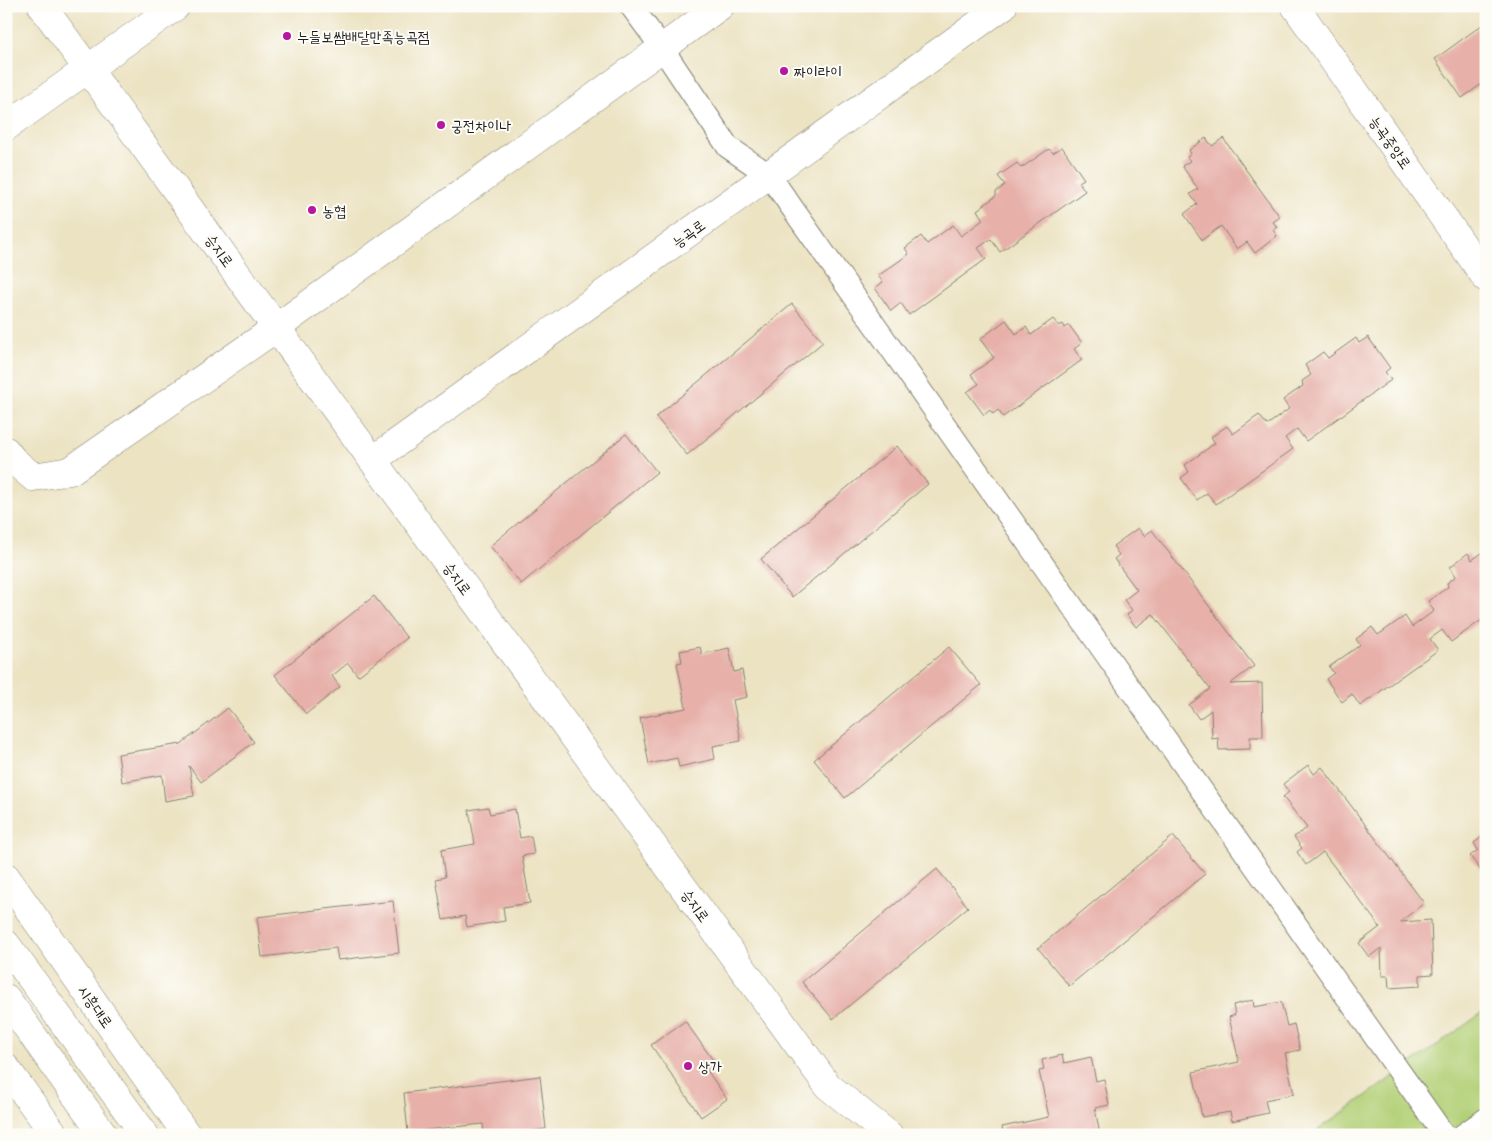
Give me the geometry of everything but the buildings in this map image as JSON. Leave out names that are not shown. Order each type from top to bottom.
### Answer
[{"type":"street","name":"승지로","points":[[42,6],[828,1086],[889,1135]]},
{"type":"street","points":[[6,127],[176,6]]},
{"type":"street","points":[[631,6],[662,48],[728,147],[769,175],[1444,1135]]},
{"type":"street","points":[[6,451],[32,477],[70,471],[276,328],[720,6]]},
{"type":"street","name":"능곡로","points":[[373,460],[1003,6]]},
{"type":"street","name":"능곡중앙로","points":[[1295,6],[1486,278]]},
{"type":"street","name":"시흥대로","points":[[6,877],[187,1135]]},
{"type":"street","points":[[6,944],[145,1135]]},
{"type":"street","points":[[6,998],[104,1135]]},
{"type":"street","points":[[6,1068],[55,1135]]},
{"type":"street","points":[[1463,1135],[1486,1119]]},
{"type":"green space","points":[[1486,1010],[1486,1135],[1311,1135]]},
{"type":"place","name":"누들보쌈배달만족능곡점","points":[[287,36]]},
{"type":"place","name":"짜이라이","points":[[784,71]]},
{"type":"place","name":"궁전차이나","points":[[441,125]]},
{"type":"place","name":"농협","points":[[312,210]]},
{"type":"place","name":"상가","points":[[688,1066]]}]
